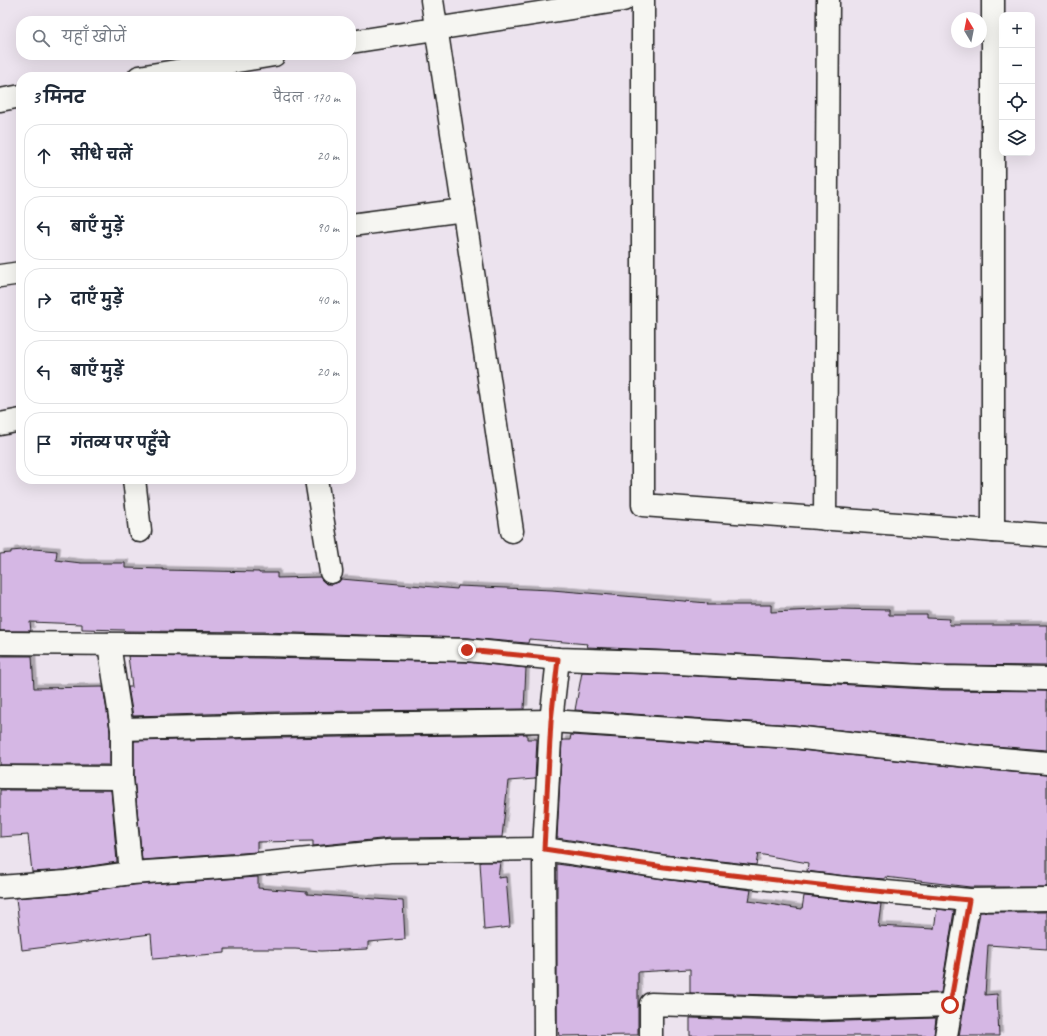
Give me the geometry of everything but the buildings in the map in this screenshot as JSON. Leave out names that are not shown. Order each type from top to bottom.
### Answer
[{"type":"street","points":[[432,0],[512,531]]},
{"type":"street","points":[[356,41],[623,0]]},
{"type":"street","points":[[643,0],[643,506],[1047,535]]},
{"type":"street","points":[[825,519],[828,0]]},
{"type":"street","points":[[993,0],[993,531]]},
{"type":"street","points":[[170,72],[243,60]]},
{"type":"street","points":[[0,100],[16,97]]},
{"type":"street","points":[[356,224],[464,210]]},
{"type":"street","points":[[0,276],[16,274]]},
{"type":"street","points":[[0,424],[16,421]]},
{"type":"street","points":[[135,484],[140,531]]},
{"type":"street","points":[[317,484],[331,572]]},
{"type":"street","points":[[0,643],[262,645],[467,650],[558,659],[678,663],[942,677],[1047,679]]},
{"type":"street","points":[[109,644],[122,729],[122,778],[131,873]]},
{"type":"street","points":[[544,1036],[544,849],[551,721],[558,659]]},
{"type":"street","points":[[122,729],[278,724],[551,721],[793,737],[978,757],[1047,762]]},
{"type":"street","points":[[0,777],[122,778]]},
{"type":"street","points":[[0,887],[66,882],[131,873],[238,866],[390,851],[544,849],[664,867],[837,887],[969,900],[1047,900]]},
{"type":"street","points":[[946,1036],[950,1005],[969,900]]},
{"type":"street","points":[[651,1036],[651,1004],[815,1010],[950,1005]]},
{"type":"route","points":[[467,650],[558,659],[551,721],[544,849],[664,867],[845,888],[969,900],[950,1005]]}]
